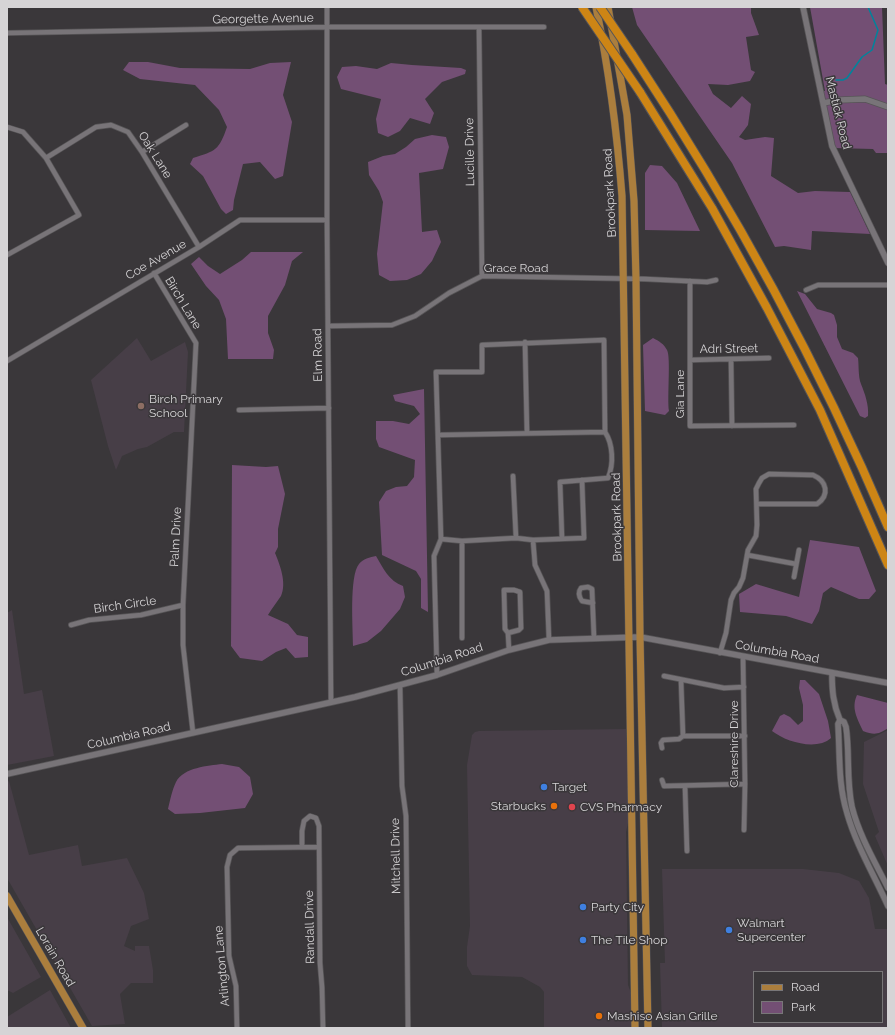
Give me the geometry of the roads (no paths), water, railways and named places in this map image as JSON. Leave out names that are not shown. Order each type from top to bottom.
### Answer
[{"type":"highway","points":[[582,7],[640,92],[712,208],[768,308],[820,410],[888,565]]},
{"type":"highway","points":[[600,7],[657,91],[723,199],[779,299],[832,404],[888,527]]},
{"type":"main road","name":"Brookpark Road","points":[[596,7],[606,53],[616,122],[622,196],[635,1028]]},
{"type":"main road","name":"Brookpark Road","points":[[608,7],[626,115],[634,201],[640,637],[648,1028]]},
{"type":"main road","name":"Lorain Road","points":[[7,896],[83,1028]]},
{"type":"street","name":"Elm Road","points":[[327,7],[327,220],[331,702]]},
{"type":"street","name":"Mastick Road","points":[[803,7],[832,146],[888,263]]},
{"type":"street","name":"Georgette Avenue","points":[[7,33],[327,27],[544,27]]},
{"type":"street","name":"Lucille Drive","points":[[479,27],[482,276]]},
{"type":"street","points":[[823,103],[839,100],[865,99],[888,107]]},
{"type":"street","name":"Oak Lane","points":[[46,158],[96,127],[111,125],[128,132],[142,152],[199,247]]},
{"type":"street","points":[[142,152],[186,125]]},
{"type":"street","points":[[7,127],[23,132],[46,158],[79,215],[7,255]]},
{"type":"street","name":"Coe Avenue","points":[[7,361],[199,247],[240,220],[327,220]]},
{"type":"street","name":"Birch Lane","points":[[154,273],[196,343]]},
{"type":"street","name":"Grace Road","points":[[328,326],[392,325],[415,316],[449,293],[482,276],[706,282],[716,280]]},
{"type":"street","name":"Gia Lane","points":[[690,281],[690,426],[794,425]]},
{"type":"street","points":[[806,290],[818,285],[888,285]]},
{"type":"street","points":[[436,675],[434,556],[441,539],[436,372],[482,372],[482,345],[525,342],[604,340],[605,432],[610,442],[610,472],[608,478],[560,482],[562,539]]},
{"type":"street","points":[[525,342],[527,433]]},
{"type":"street","name":"Palm Drive","points":[[193,733],[183,645],[183,605],[196,343]]},
{"type":"street","name":"Adri Street","points":[[690,360],[769,358]]},
{"type":"street","points":[[731,359],[732,426]]},
{"type":"street","points":[[239,410],[329,408]]},
{"type":"street","points":[[438,435],[605,432]]},
{"type":"street","points":[[720,653],[726,633],[734,592],[739,587],[743,578],[747,555],[757,531],[756,489],[762,478],[769,474],[814,475],[820,478],[825,488],[824,498],[817,504],[757,504]]},
{"type":"street","points":[[513,476],[516,538]]},
{"type":"street","points":[[441,539],[462,541],[516,538],[533,540],[584,538],[582,480]]},
{"type":"street","points":[[533,540],[535,565],[547,591],[549,640]]},
{"type":"street","points":[[462,541],[462,638]]},
{"type":"street","points":[[794,577],[799,550]]},
{"type":"street","points":[[747,555],[796,564]]},
{"type":"street","points":[[508,632],[519,630],[521,628],[520,592],[514,590],[504,590],[504,629],[508,632],[509,650]]},
{"type":"street","points":[[593,603],[594,638]]},
{"type":"street","name":"Birch Circle","points":[[71,625],[89,620],[141,615],[183,605]]},
{"type":"street","name":"Columbia Road","points":[[7,774],[331,702],[400,685],[436,675],[509,650],[549,640],[640,637],[888,683]]},
{"type":"street","name":"Clareshire Drive","points":[[743,657],[745,784],[744,830]]},
{"type":"street","points":[[832,673],[834,704],[840,720],[844,722],[846,727],[849,784],[855,816],[858,827],[888,888]]},
{"type":"street","points":[[664,676],[724,688],[744,687]]},
{"type":"street","points":[[681,680],[683,736]]},
{"type":"street","name":"Mitchell Drive","points":[[400,685],[402,786],[406,816],[408,1028]]},
{"type":"street","points":[[840,720],[838,724],[841,776],[846,812],[854,833],[888,906]]},
{"type":"street","points":[[662,748],[661,743],[663,740],[679,740],[683,736],[744,736]]},
{"type":"street","points":[[662,780],[664,786],[745,784]]},
{"type":"street","points":[[685,786],[687,851]]},
{"type":"street","name":"Randall Drive","points":[[302,847],[302,831],[304,821],[310,816],[316,818],[319,826],[320,963],[323,1028]]},
{"type":"street","points":[[302,847],[319,847]]},
{"type":"street","name":"Arlington Lane","points":[[237,1028],[236,986],[229,956],[227,867],[230,855],[238,848],[302,847]]},
{"type":"waterway","points":[[836,80],[843,80],[847,78],[862,57],[872,50],[878,30],[868,7]]},
{"type":"place","name":"Birch Primary School","points":[[141,406]]},
{"type":"place","name":"Target","points":[[544,787]]},
{"type":"place","name":"Starbucks","points":[[554,806]]},
{"type":"place","name":"CVS Pharmacy","points":[[572,807]]},
{"type":"place","name":"Party City","points":[[583,907]]},
{"type":"place","name":"Walmart Supercenter","points":[[729,930]]},
{"type":"place","name":"The Tile Shop","points":[[583,940]]},
{"type":"place","name":"Mashiso Asian Grille","points":[[599,1016]]}]
